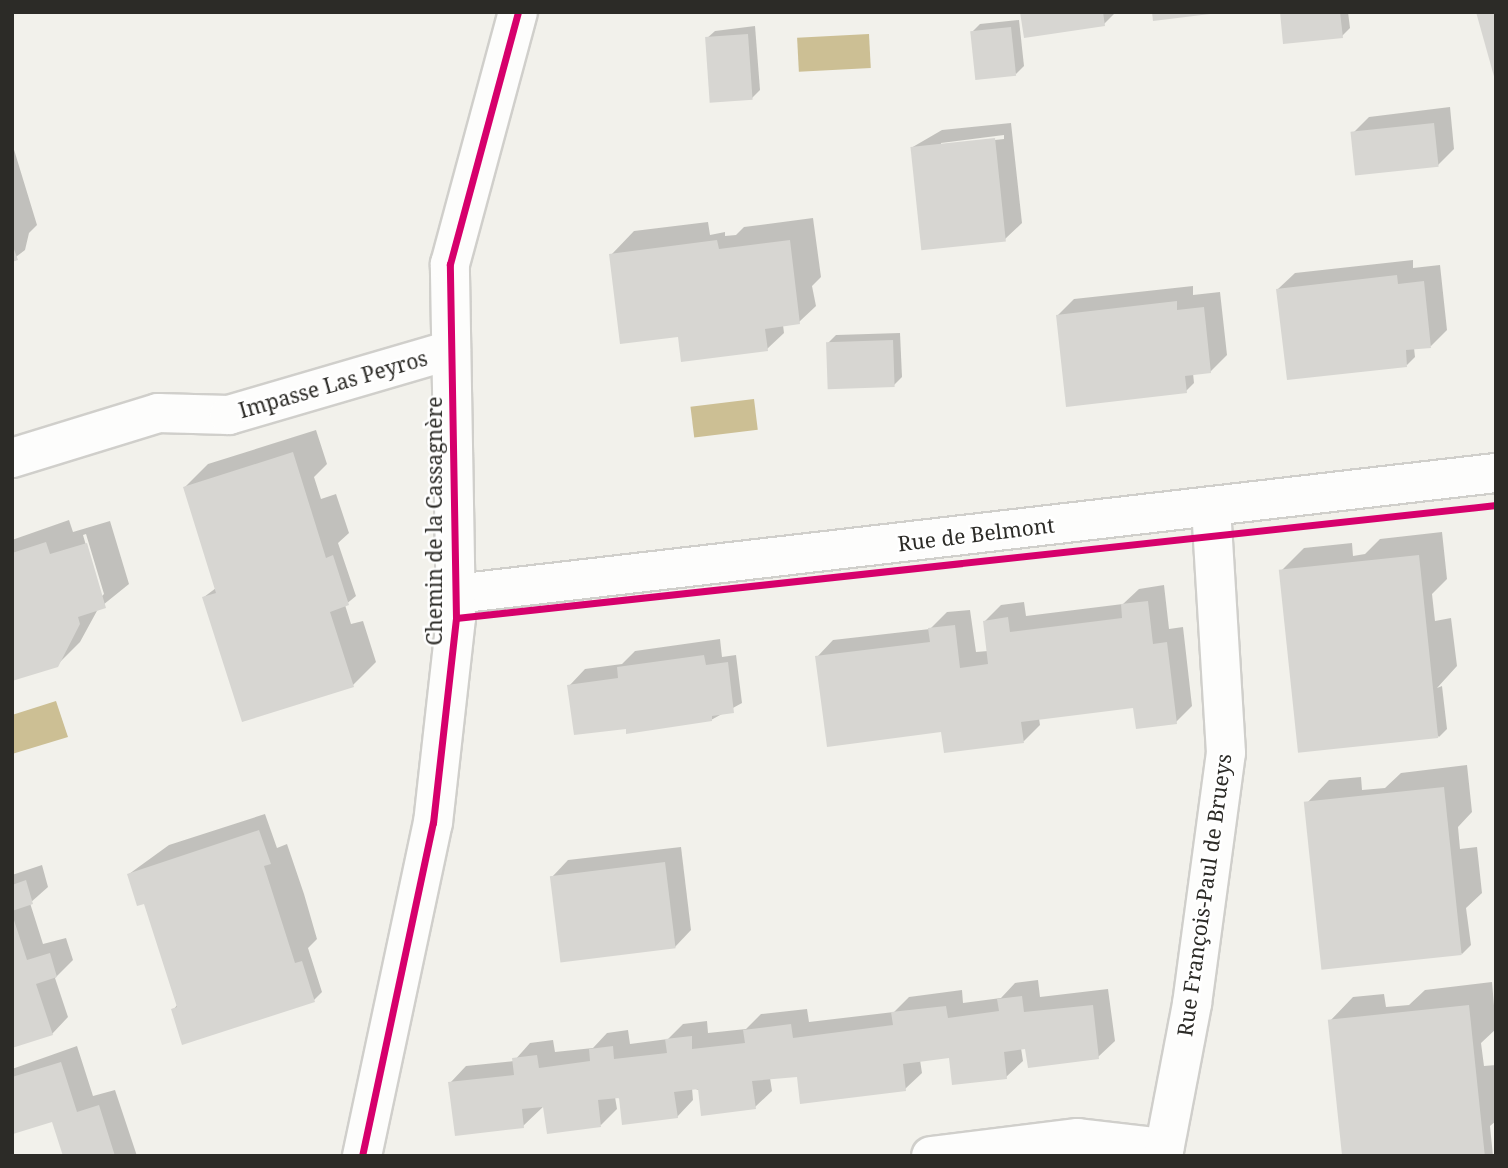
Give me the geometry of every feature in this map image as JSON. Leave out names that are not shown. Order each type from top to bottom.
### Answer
[{"type":"street","name":"Chemin de la Cassagnère","points":[[362,1156],[433,822],[456,594],[450,264],[518,12]]},
{"type":"street","name":"Impasse Las Peyros","points":[[12,458],[158,413],[229,415],[451,350]]},
{"type":"street","name":"Rue de Belmont","points":[[456,594],[1496,473]]},
{"type":"street","name":"Rue François-Paul de Brueys","points":[[1163,1152],[1192,1004],[1226,753],[1211,507]]},
{"type":"street","points":[[931,1156],[1078,1138],[1163,1152]]},
{"type":"shaded area","points":[[869,34],[871,68],[799,72],[797,38]]},
{"type":"shaded area","points":[[754,399],[758,430],[694,438],[690,407]]},
{"type":"shaded area","points":[[56,701],[68,737],[12,754],[12,715]]},
{"type":"building","points":[[1020,12],[1103,12],[1105,26],[1024,38]]},
{"type":"building","points":[[1152,12],[1210,12],[1210,14],[1153,21]]},
{"type":"building","points":[[1280,12],[1340,12],[1343,38],[1283,44]]},
{"type":"building","points":[[1476,12],[1496,12],[1495,80]]},
{"type":"building","points":[[1011,27],[1016,76],[975,80],[970,31]]},
{"type":"building","points":[[748,34],[753,100],[710,103],[705,37]]},
{"type":"building","points":[[1434,123],[1439,167],[1355,176],[1350,132]]},
{"type":"building","points":[[995,138],[1006,241],[921,250],[910,147]]},
{"type":"building","points":[[717,240],[719,249],[790,240],[800,324],[765,329],[768,351],[681,362],[678,337],[620,344],[609,254]]},
{"type":"building","points":[[12,244],[18,260],[12,262]]},
{"type":"building","points":[[1397,275],[1398,284],[1424,281],[1431,348],[1406,350],[1407,367],[1287,380],[1276,289]]},
{"type":"building","points":[[1177,301],[1177,310],[1204,307],[1211,373],[1185,376],[1187,393],[1066,407],[1056,315]]},
{"type":"building","points":[[893,340],[895,387],[828,389],[826,342]]},
{"type":"building","points":[[293,452],[326,558],[333,555],[349,605],[330,612],[354,687],[242,722],[202,597],[216,593],[183,487]]},
{"type":"building","points":[[46,542],[50,554],[87,543],[106,608],[78,617],[80,624],[58,667],[12,681],[12,553]]},
{"type":"building","points":[[1419,555],[1438,738],[1298,753],[1279,570]]},
{"type":"building","points":[[1148,601],[1153,644],[1167,642],[1177,724],[1136,729],[1133,708],[1021,722],[1024,743],[944,753],[941,732],[827,747],[815,656],[930,642],[928,628],[955,625],[960,668],[988,664],[983,621],[1008,617],[1010,632],[1122,618],[1121,604]]},
{"type":"building","points":[[704,655],[706,665],[728,662],[734,713],[712,716],[712,721],[626,734],[626,729],[574,735],[567,685],[618,678],[617,667]]},
{"type":"building","points":[[1444,787],[1462,955],[1321,970],[1304,802]]},
{"type":"building","points":[[259,830],[271,864],[264,866],[295,963],[302,961],[315,1002],[182,1045],[171,1009],[177,1007],[144,904],[137,906],[127,874]]},
{"type":"building","points":[[665,862],[676,948],[560,962],[550,876]]},
{"type":"building","points":[[26,880],[33,904],[12,911],[12,885]]},
{"type":"building","points":[[12,914],[27,960],[50,953],[57,977],[36,984],[53,1035],[12,1048]]},
{"type":"building","points":[[1022,996],[1024,1012],[1093,1005],[1099,1059],[1028,1068],[1025,1049],[1004,1052],[1007,1079],[952,1085],[949,1058],[903,1064],[906,1091],[800,1104],[797,1077],[752,1081],[756,1109],[701,1116],[698,1089],[674,1092],[678,1118],[622,1125],[619,1098],[598,1100],[601,1127],[547,1134],[543,1107],[522,1109],[524,1128],[455,1136],[448,1082],[514,1075],[512,1058],[537,1055],[539,1068],[590,1061],[589,1049],[613,1046],[614,1059],[667,1053],[665,1039],[692,1036],[692,1049],[745,1043],[743,1030],[791,1024],[793,1038],[893,1025],[891,1012],[946,1006],[948,1018],[999,1011],[997,999]]},
{"type":"building","points":[[1469,1005],[1485,1156],[1342,1156],[1328,1020]]},
{"type":"building","points":[[61,1062],[77,1112],[99,1105],[115,1156],[63,1156],[52,1122],[13,1134],[12,1077]]},
{"type":"cycle path","points":[[362,1156],[433,823],[456,618],[450,264],[518,12]]},
{"type":"cycle path","points":[[456,618],[1496,505]]}]
